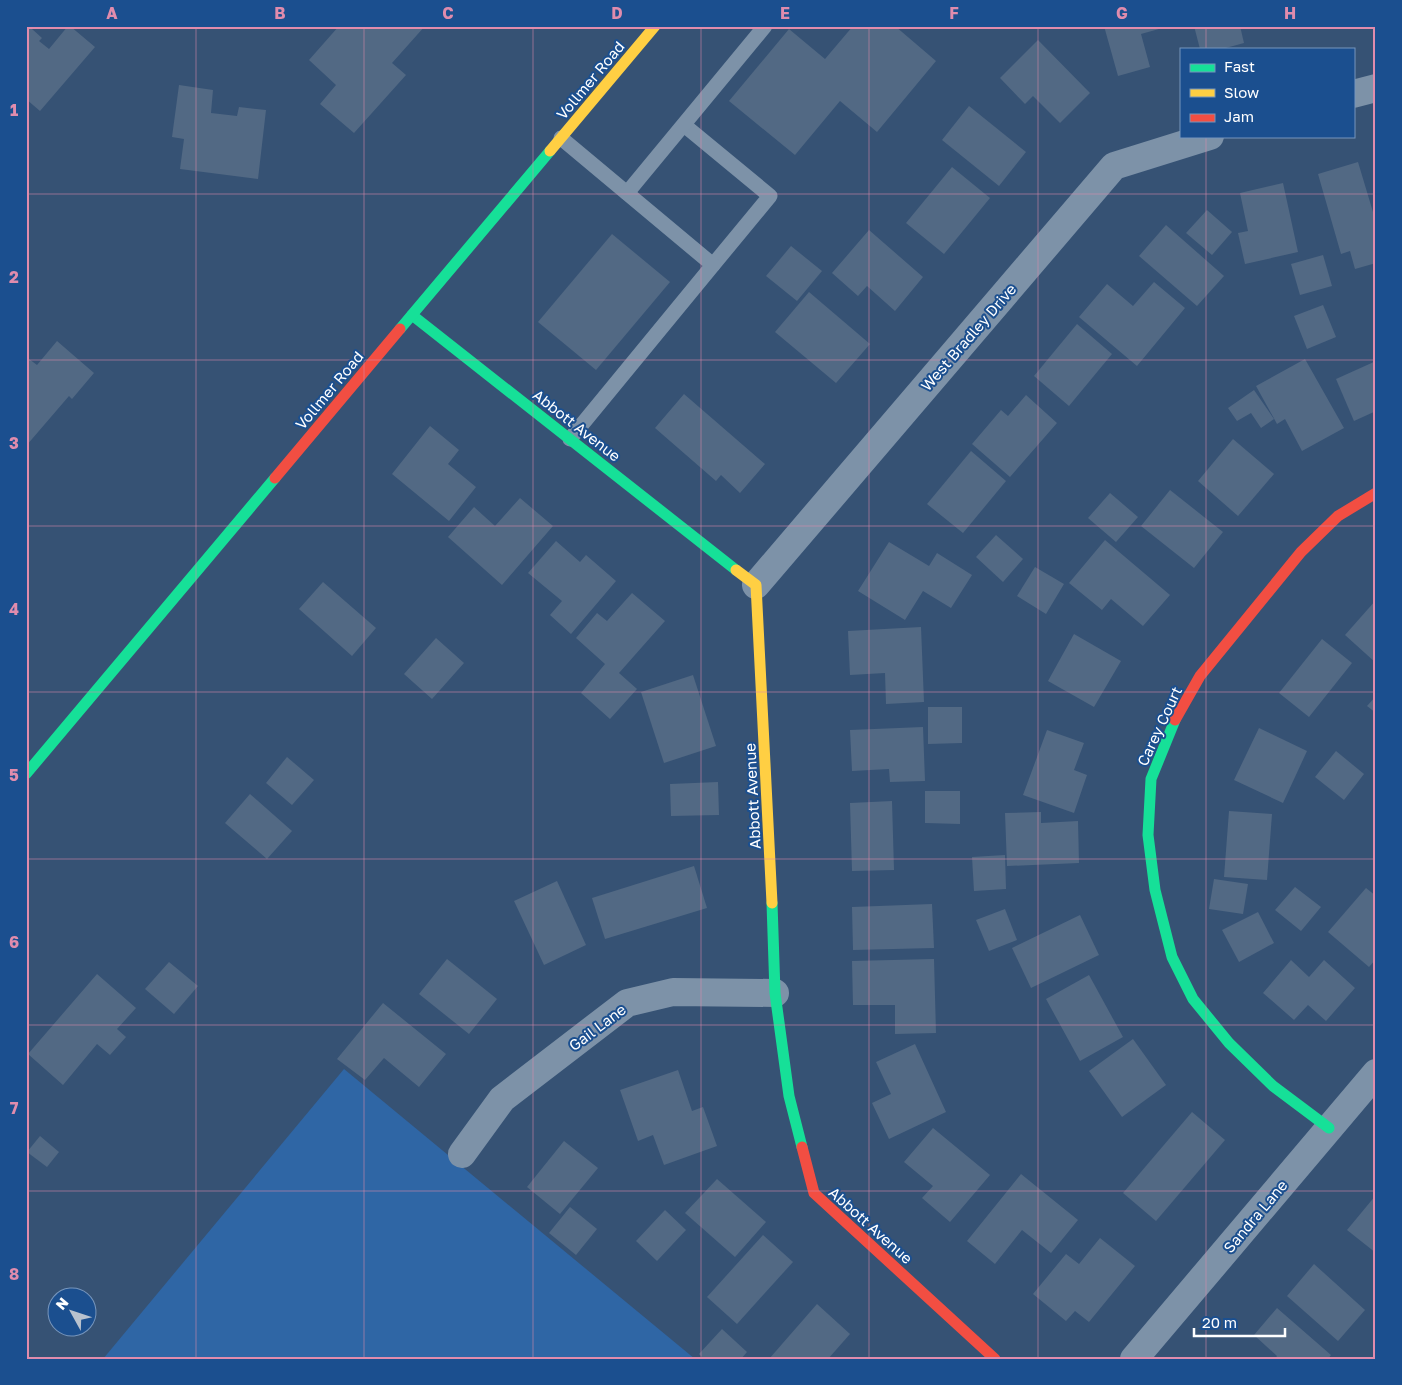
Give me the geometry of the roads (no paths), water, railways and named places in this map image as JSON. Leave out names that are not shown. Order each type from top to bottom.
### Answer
[{"type":"street","name":"Vollmer Road","points":[[26,774],[655,26]]},
{"type":"street","points":[[1354,94],[1376,88]]},
{"type":"street","name":"West Bradley Drive","points":[[756,585],[1114,166],[1204,138]]},
{"type":"street","name":"Abbott Avenue","points":[[412,315],[756,585],[775,993],[789,1096],[814,1193],[995,1359]]},
{"type":"street","name":"Carey Court","points":[[1329,1128],[1273,1086],[1229,1042],[1193,999],[1172,957],[1155,890],[1148,835],[1151,779],[1174,722],[1200,676],[1301,552],[1338,516],[1376,493]]},
{"type":"street","name":"Gail Lane","points":[[462,1154],[502,1099],[627,1002],[673,992],[775,993]]},
{"type":"street","name":"Sandra Lane","points":[[1134,1359],[1376,1073]]},
{"type":"lane","points":[[628,193],[766,26]]},
{"type":"lane","points":[[570,439],[770,196],[684,125]]},
{"type":"lane","points":[[561,138],[713,265]]}]
